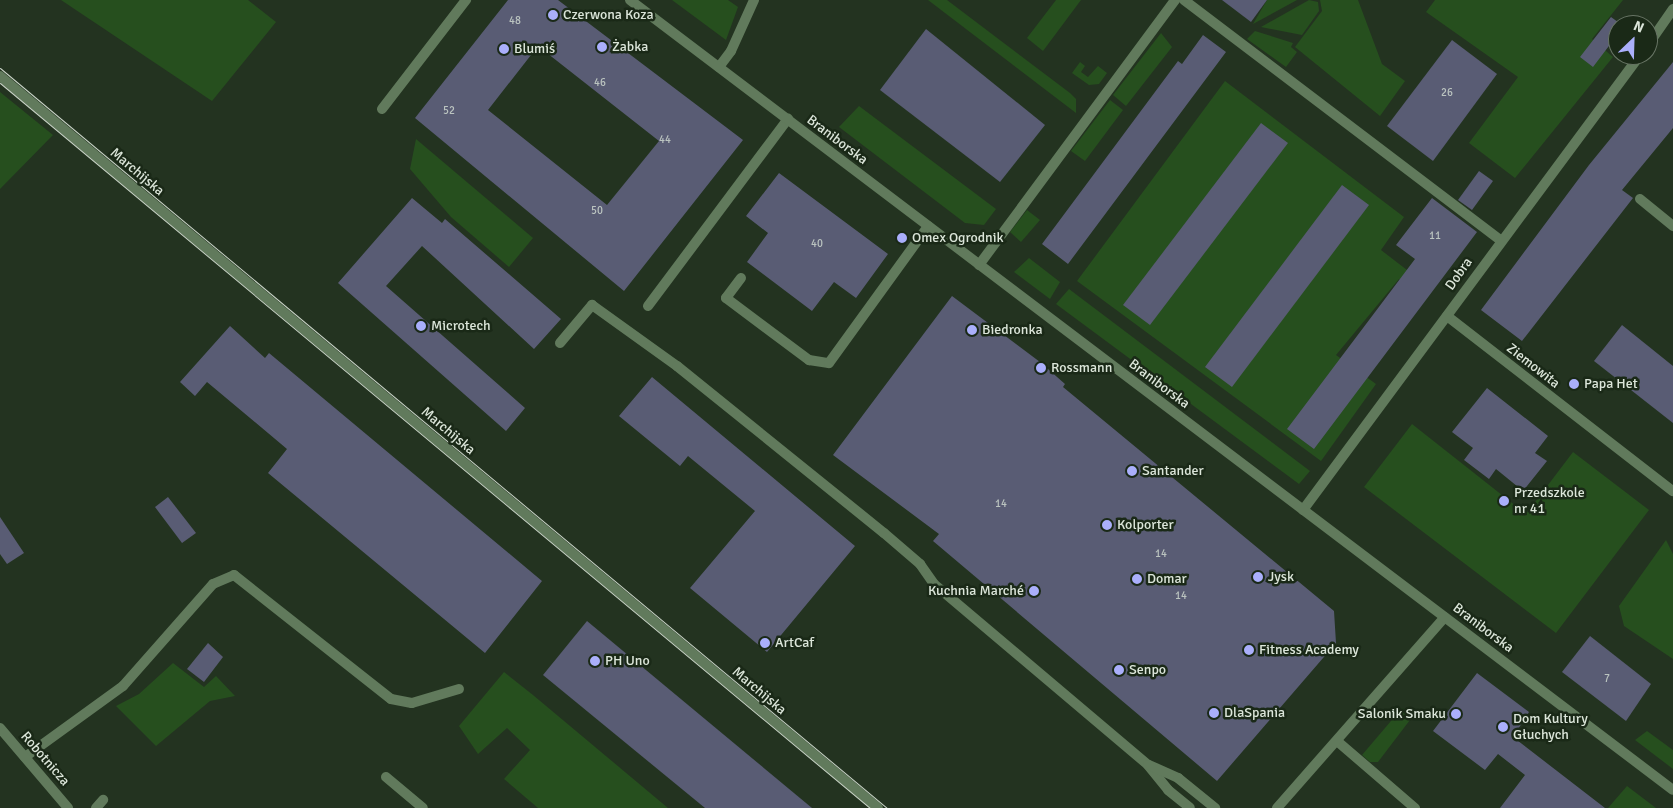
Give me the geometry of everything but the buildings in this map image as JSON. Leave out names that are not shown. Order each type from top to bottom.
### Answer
[{"type":"street","points":[[382,109],[466,0]]},
{"type":"street","name":"Braniborska","points":[[630,0],[1673,790]]},
{"type":"street","points":[[719,67],[731,51],[754,0]]},
{"type":"street","points":[[979,264],[1175,0]]},
{"type":"street","points":[[1184,0],[1500,240]]},
{"type":"street","points":[[1658,30],[1673,8]]},
{"type":"street","name":"Dobra","points":[[1303,510],[1447,316],[1500,240],[1632,65]]},
{"type":"street","name":"Marchijska","points":[[0,76],[878,808]]},
{"type":"street","points":[[648,306],[788,119]]},
{"type":"street","points":[[1640,199],[1673,226]]},
{"type":"street","points":[[741,278],[726,298],[809,360],[828,363],[928,226]]},
{"type":"street","points":[[560,343],[592,305],[677,366],[920,564],[934,584],[1148,765],[1168,790],[1190,808]]},
{"type":"street","name":"Ziemowita","points":[[1447,316],[1673,491]]},
{"type":"street","points":[[25,757],[123,686],[213,584],[234,575],[391,699],[412,702],[459,689]]},
{"type":"street","points":[[1277,808],[1445,617]]},
{"type":"street","name":"Robotnicza","points":[[0,728],[68,808]]},
{"type":"street","points":[[1337,741],[1415,808]]},
{"type":"street","points":[[1148,765],[1178,778],[1215,808]]},
{"type":"street","points":[[386,777],[423,808]]},
{"type":"street","points":[[96,808],[103,800]]},
{"type":"green space","points":[[61,0],[248,0],[276,22],[212,101]]},
{"type":"green space","points":[[672,0],[728,0],[738,7],[726,40]]},
{"type":"green space","points":[[928,0],[947,0],[1070,93],[1076,99],[1076,113]]},
{"type":"green space","points":[[1056,0],[1081,0],[1043,51],[1027,38]]},
{"type":"green space","points":[[1267,0],[1297,0],[1253,24]]},
{"type":"green space","points":[[1309,0],[1318,2],[1319,11],[1302,35],[1261,27]]},
{"type":"green space","points":[[1320,0],[1358,0],[1382,64],[1405,81],[1380,116],[1295,47],[1322,11]]},
{"type":"green space","points":[[1435,0],[1623,0],[1611,15],[1608,15],[1608,19],[1592,39],[1608,53],[1608,63],[1515,178],[1469,143],[1518,77],[1426,12]]},
{"type":"green space","points":[[1255,31],[1293,43],[1291,47],[1297,52],[1286,67],[1247,39]]},
{"type":"green space","points":[[1161,33],[1172,47],[1126,106],[1113,95]]},
{"type":"green space","points":[[1080,62],[1085,66],[1081,72],[1088,77],[1098,66],[1107,73],[1099,84],[1089,85],[1072,73]]},
{"type":"green space","points":[[1225,81],[1404,217],[1381,250],[1433,290],[1425,301],[1399,279],[1336,355],[1376,384],[1321,461],[1077,281]]},
{"type":"green space","points":[[0,92],[53,135],[0,189]]},
{"type":"green space","points":[[1110,100],[1123,110],[1085,161],[1071,151]]},
{"type":"green space","points":[[859,106],[996,209],[984,225],[965,223],[839,127]]},
{"type":"green space","points":[[416,139],[533,238],[509,267],[451,217],[410,169]]},
{"type":"green space","points":[[1027,210],[1040,220],[1021,242],[1010,232]]},
{"type":"green space","points":[[1029,258],[1060,282],[1050,299],[1014,272]]},
{"type":"green space","points":[[1069,289],[1310,471],[1299,484],[1056,304]]},
{"type":"green space","points":[[1412,424],[1526,514],[1573,452],[1649,510],[1556,633],[1364,487]]},
{"type":"green space","points":[[1666,540],[1673,554],[1673,659],[1624,626],[1619,606]]},
{"type":"green space","points":[[173,663],[204,687],[216,676],[235,696],[210,701],[156,746],[116,706],[139,694]]},
{"type":"green space","points":[[504,672],[668,808],[538,808],[504,779],[530,750],[507,728],[478,754],[459,726]]},
{"type":"green space","points":[[1402,708],[1413,716],[1378,762],[1370,762],[1362,755]]},
{"type":"green space","points":[[1647,731],[1673,750],[1673,769],[1635,740]]},
{"type":"green space","points":[[1627,786],[1656,808],[1608,808]]},
{"type":"tram line","points":[[0,68],[887,808]]},
{"type":"tram line","points":[[0,83],[870,808]]},
{"type":"place","name":"Czerwona Koza","points":[[553,15]]},
{"type":"place","name":"Żabka","points":[[602,47]]},
{"type":"place","name":"Blumiś","points":[[504,49]]},
{"type":"place","name":"Omex Ogrodnik","points":[[902,238]]},
{"type":"place","name":"Microtech","points":[[421,326]]},
{"type":"place","name":"Biedronka","points":[[972,330]]},
{"type":"place","name":"Rossmann","points":[[1041,368]]},
{"type":"place","name":"Papa Het","points":[[1574,384]]},
{"type":"place","name":"Santander","points":[[1132,471]]},
{"type":"place","name":"Przedszkole nr 41","points":[[1504,501]]},
{"type":"place","name":"Kolporter","points":[[1107,525]]},
{"type":"place","name":"Jysk","points":[[1258,577]]},
{"type":"place","name":"Domar","points":[[1137,579]]},
{"type":"place","name":"Kuchnia Marché","points":[[1034,591]]},
{"type":"place","name":"ArtCaf","points":[[765,643]]},
{"type":"place","name":"Fitness Academy","points":[[1249,650]]},
{"type":"place","name":"PH Uno","points":[[595,661]]},
{"type":"place","name":"Senpo","points":[[1119,670]]},
{"type":"place","name":"DlaSpania","points":[[1214,713]]},
{"type":"place","name":"Salonik Smaku","points":[[1456,714]]},
{"type":"place","name":"Dom Kultury Głuchych","points":[[1503,727]]}]
